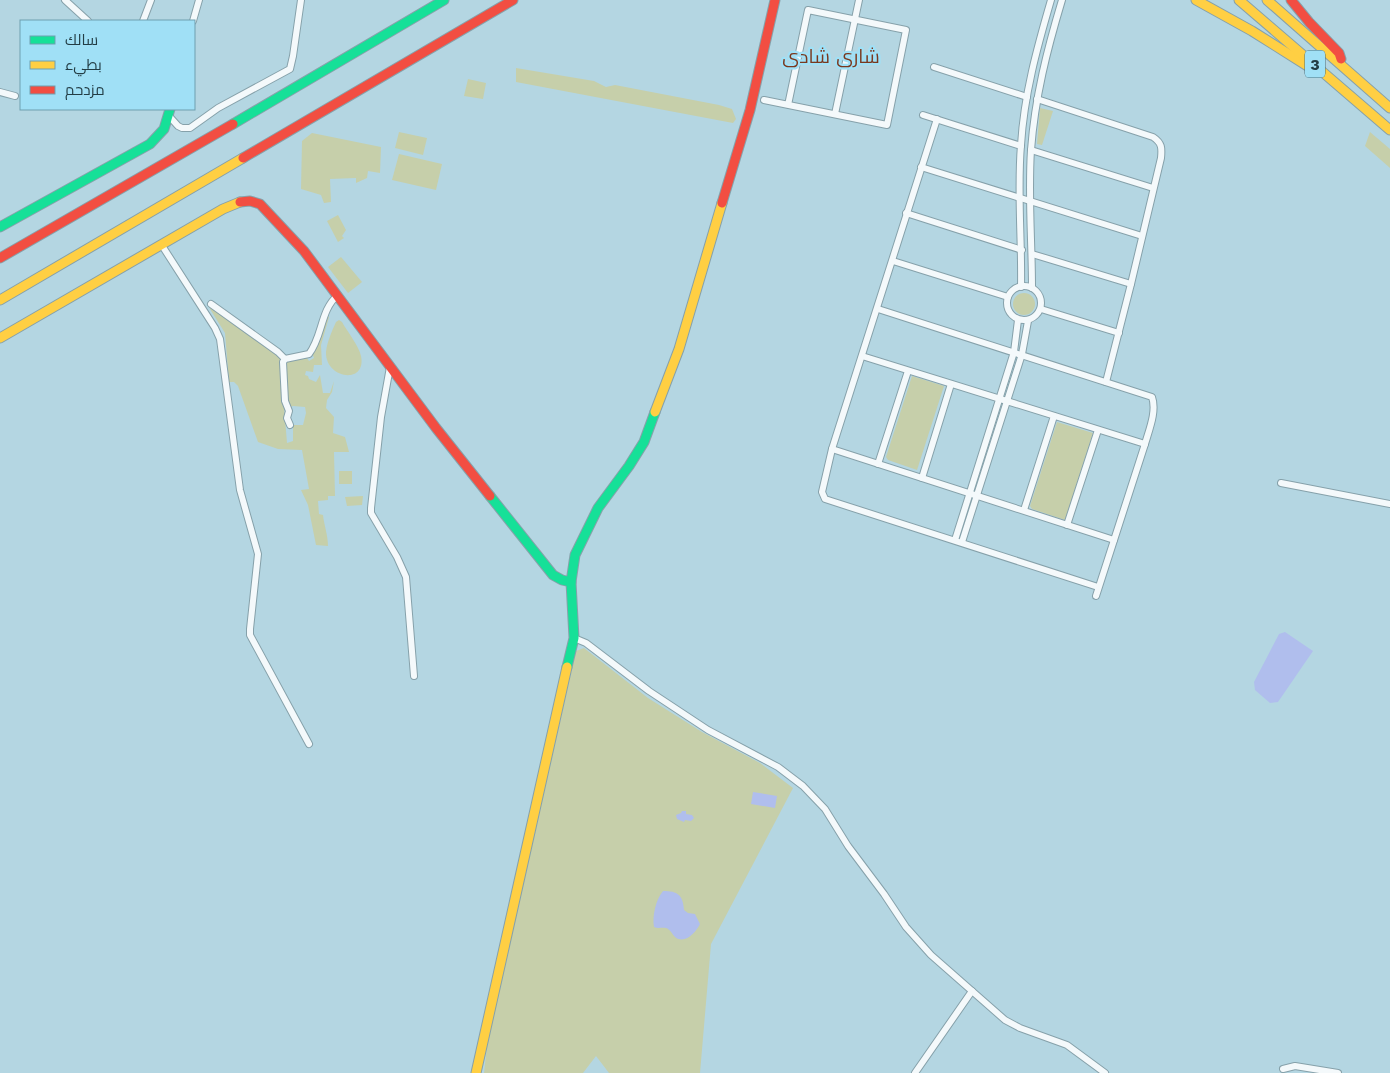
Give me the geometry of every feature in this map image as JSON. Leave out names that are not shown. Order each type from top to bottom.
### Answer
[{"type":"main road","points":[[0,258],[201,143],[443,0]]},
{"type":"main road","points":[[0,300],[513,0]]},
{"type":"main road","points":[[476,1073],[574,638],[571,582],[575,555],[598,508],[644,442],[679,349],[750,110],[775,0]]},
{"type":"main road","points":[[1196,0],[1252,31],[1312,70],[1325,73]]},
{"type":"main road","name":"3","points":[[1239,0],[1390,130]]},
{"type":"main road","name":"3","points":[[1267,0],[1390,108]]},
{"type":"main road","points":[[1291,0],[1339,53],[1344,68]]},
{"type":"main road","points":[[0,228],[150,144],[164,129],[170,111]]},
{"type":"main road","points":[[0,338],[161,244],[243,200],[252,200],[260,204],[304,251],[390,367],[553,574],[562,580],[571,582]]},
{"type":"street","points":[[64,0],[87,20]]},
{"type":"street","points":[[143,20],[152,0]]},
{"type":"street","points":[[193,20],[198,10],[199,0]]},
{"type":"street","points":[[170,111],[178,126],[190,128],[218,108],[290,69],[301,0]]},
{"type":"street","points":[[835,114],[859,0]]},
{"type":"street","points":[[1021,287],[1022,250],[1019,198],[1021,146],[1027,97],[1036,52],[1051,0]]},
{"type":"street","points":[[1032,288],[1030,202],[1032,150],[1037,99],[1047,48],[1062,0]]},
{"type":"street","points":[[764,100],[788,105],[835,114],[887,125],[906,30],[808,10],[788,105]]},
{"type":"street","points":[[934,67],[1027,97]]},
{"type":"street","points":[[0,92],[15,96]]},
{"type":"street","points":[[1037,99],[1158,140],[1161,144],[1162,150],[1106,382]]},
{"type":"street","points":[[923,115],[1021,146]]},
{"type":"street","points":[[937,119],[832,450],[822,492],[825,499],[1098,587]]},
{"type":"street","points":[[1032,150],[1153,188]]},
{"type":"street","points":[[921,167],[1142,236]]},
{"type":"street","points":[[906,213],[1022,250]]},
{"type":"street","points":[[161,244],[215,328],[220,339],[240,490],[258,554],[250,635],[308,744]]},
{"type":"street","points":[[1032,254],[1131,284]]},
{"type":"street","points":[[893,261],[1008,297]]},
{"type":"street","points":[[1021,287],[1032,288],[1041,298],[1041,309],[1034,318],[1018,320],[1009,311],[1007,305],[1008,297],[1014,290],[1021,287]]},
{"type":"street","points":[[285,359],[309,354],[317,338],[327,307],[338,295]]},
{"type":"street","points":[[211,304],[285,359]]},
{"type":"street","points":[[878,309],[1152,397],[1154,403],[1153,411],[1145,444],[1096,596]]},
{"type":"street","points":[[1041,309],[1118,333]]},
{"type":"street","points":[[958,541],[1014,352],[1018,320]]},
{"type":"street","points":[[973,494],[1022,354],[1028,320]]},
{"type":"street","points":[[862,356],[1145,444]]},
{"type":"street","points":[[285,359],[283,362],[285,401],[289,411],[287,418],[290,425]]},
{"type":"street","points":[[390,367],[380,426],[371,513],[397,557],[406,577],[414,676]]},
{"type":"street","points":[[878,464],[908,371]]},
{"type":"street","points":[[922,478],[951,384]]},
{"type":"street","points":[[1024,510],[1054,416]]},
{"type":"street","points":[[1067,525],[1098,430]]},
{"type":"street","points":[[832,450],[1114,540]]},
{"type":"street","points":[[1281,483],[1390,504]]},
{"type":"street","points":[[574,638],[586,643],[644,687],[708,730],[773,764],[804,786],[825,809],[848,846],[912,935],[931,955],[1005,1020],[1020,1028],[1067,1045],[1105,1073]]},
{"type":"street","points":[[915,1073],[972,991]]},
{"type":"street","points":[[1283,1069],[1294,1066],[1338,1073]]},
{"type":"green space","points":[[516,68],[594,81],[606,87],[615,85],[719,105],[732,109],[736,119],[733,123],[516,82]]},
{"type":"green space","points":[[468,79],[486,83],[483,99],[464,96]]},
{"type":"green space","points":[[1040,108],[1053,111],[1042,145],[1037,144]]},
{"type":"green space","points":[[399,132],[427,138],[423,155],[395,148]]},
{"type":"green space","points":[[1370,132],[1390,149],[1390,168],[1365,146]]},
{"type":"green space","points":[[312,133],[381,147],[380,173],[368,171],[367,178],[356,183],[356,178],[330,179],[331,202],[324,203],[321,195],[301,189],[302,141]]},
{"type":"green space","points":[[399,154],[442,164],[436,190],[392,180]]},
{"type":"green space","points":[[338,215],[346,230],[342,236],[344,238],[338,242],[327,221]]},
{"type":"green space","points":[[341,257],[362,282],[348,293],[328,267]]},
{"type":"green space","points":[[1024,293],[1032,296],[1035,304],[1032,312],[1024,315],[1016,312],[1013,304],[1016,296]]},
{"type":"green space","points":[[209,305],[280,357],[287,443],[293,441],[293,425],[303,425],[306,413],[305,407],[293,406],[288,408],[286,362],[307,358],[309,361],[314,358],[312,353],[326,315],[329,317],[321,345],[322,365],[314,365],[313,372],[306,371],[305,375],[316,382],[320,375],[323,393],[330,393],[334,381],[326,408],[334,417],[333,433],[345,437],[349,452],[334,452],[335,496],[328,496],[328,500],[318,501],[319,514],[323,515],[328,546],[316,545],[308,505],[301,490],[309,489],[302,450],[278,449],[258,442],[238,386],[234,382],[229,382],[225,333]]},
{"type":"green space","points":[[339,320],[353,339],[361,356],[361,365],[358,371],[352,375],[338,373],[327,361],[327,344],[336,322]]},
{"type":"green space","points":[[912,376],[944,386],[917,470],[888,460],[886,457]]},
{"type":"green space","points":[[1057,422],[1093,433],[1065,520],[1032,509],[1030,506]]},
{"type":"green space","points":[[339,471],[352,471],[352,484],[339,484]]},
{"type":"green space","points":[[363,496],[362,505],[347,506],[345,497]]},
{"type":"green space","points":[[584,648],[648,698],[702,732],[760,763],[793,788],[711,944],[700,1073],[609,1073],[596,1056],[583,1073],[484,1073],[487,1046],[576,651]]},
{"type":"water","points":[[1285,632],[1313,651],[1278,702],[1270,703],[1255,690],[1254,682],[1279,634]]},
{"type":"water","points":[[753,792],[777,796],[775,808],[751,804]]},
{"type":"water","points":[[686,811],[686,814],[692,815],[694,818],[691,821],[685,820],[684,822],[677,819],[676,815]]},
{"type":"water","points":[[663,891],[679,895],[684,910],[695,914],[700,924],[696,931],[686,939],[675,937],[666,928],[654,927],[655,908],[658,898]]},
{"type":"traffic: fast","points":[[233,124],[444,0]]},
{"type":"traffic: fast","points":[[0,227],[150,144],[164,129],[170,110]]},
{"type":"traffic: fast","points":[[567,667],[574,638],[571,582],[575,555],[598,508],[644,442],[655,412]]},
{"type":"traffic: fast","points":[[490,496],[553,575],[571,582]]},
{"type":"traffic: slow","points":[[1196,0],[1252,31],[1317,72]]},
{"type":"traffic: slow","points":[[1239,0],[1390,130]]},
{"type":"traffic: slow","points":[[1267,0],[1390,108]]},
{"type":"traffic: slow","points":[[0,300],[243,158]]},
{"type":"traffic: slow","points":[[0,338],[223,209],[240,202]]},
{"type":"traffic: slow","points":[[655,412],[679,349],[722,203]]},
{"type":"traffic: slow","points":[[476,1073],[567,667]]},
{"type":"traffic: jam","points":[[243,158],[513,0]]},
{"type":"traffic: jam","points":[[722,203],[750,110],[775,0]]},
{"type":"traffic: jam","points":[[1291,0],[1339,53],[1341,59]]},
{"type":"traffic: jam","points":[[0,258],[233,124]]},
{"type":"traffic: jam","points":[[240,202],[250,201],[260,204],[304,251],[436,428],[490,496]]},
{"type":"district","name":"شاری شادی","points":[[831,56]]}]
